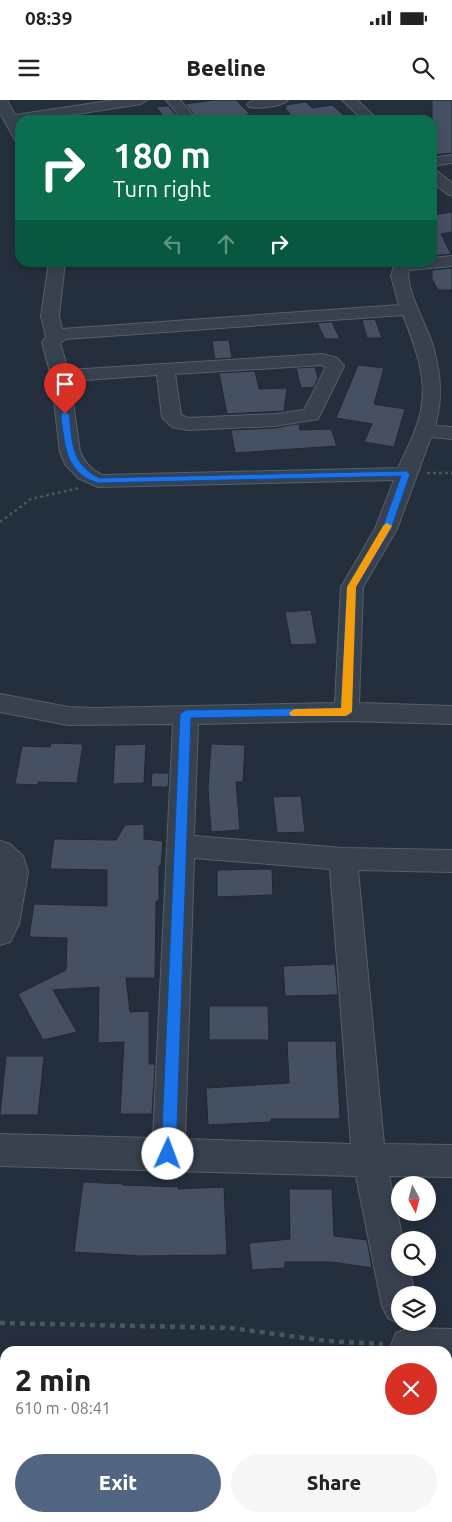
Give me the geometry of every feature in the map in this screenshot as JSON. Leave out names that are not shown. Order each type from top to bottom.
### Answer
[{"type":"street","points":[[0,100],[15,126]]},
{"type":"street","points":[[44,115],[142,100]]},
{"type":"street","points":[[174,100],[186,115]]},
{"type":"street","points":[[252,102],[281,100]]},
{"type":"street","points":[[349,100],[366,115]]},
{"type":"street","points":[[252,102],[263,115]]},
{"type":"street","points":[[437,161],[452,159]]},
{"type":"street","points":[[437,178],[452,191]]},
{"type":"street","points":[[437,262],[452,261]]},
{"type":"street","points":[[55,337],[50,316],[56,267]]},
{"type":"street","points":[[346,712],[352,587],[386,529],[431,408],[431,380],[424,346],[409,309],[400,276],[400,267]]},
{"type":"street","points":[[406,474],[98,480],[85,474],[75,464],[70,452],[60,376],[51,342],[55,337],[70,333],[409,309]]},
{"type":"street","points":[[60,376],[322,359],[331,362],[335,366],[311,415],[275,420],[188,424],[179,423],[172,417],[165,370]]},
{"type":"street","points":[[424,431],[452,434]]},
{"type":"street","points":[[0,703],[68,716],[346,712],[452,715]]},
{"type":"street","points":[[168,1154],[186,714]]},
{"type":"street","points":[[180,846],[343,859],[452,861]]},
{"type":"street","points":[[0,852],[13,864],[14,872],[5,924],[0,933]]},
{"type":"street","points":[[343,859],[369,1160],[396,1286]]},
{"type":"street","points":[[0,1150],[452,1161]]},
{"type":"street","points":[[405,1340],[445,1346]]},
{"type":"path","points":[[0,522],[31,499],[87,486],[98,480]]},
{"type":"path","points":[[0,1323],[231,1328],[327,1341],[405,1340]]},
{"type":"building","points":[[214,100],[236,100],[250,114],[195,115],[185,104]]},
{"type":"building","points":[[432,100],[452,100],[452,153],[437,154],[437,115],[432,115]]},
{"type":"building","points":[[306,102],[312,108],[332,105],[344,115],[290,115],[284,107],[287,107],[285,105]]},
{"type":"building","points":[[168,106],[176,115],[162,115],[156,107]]},
{"type":"building","points":[[452,212],[452,232],[441,234],[451,254],[437,255],[437,214]]},
{"type":"building","points":[[452,268],[452,290],[438,290],[432,279],[432,270]]},
{"type":"building","points":[[375,319],[382,338],[367,338],[362,320]]},
{"type":"building","points":[[332,322],[340,339],[325,339],[317,323]]},
{"type":"building","points":[[229,340],[232,358],[215,359],[212,341]]},
{"type":"building","points":[[358,365],[384,368],[374,404],[405,409],[394,447],[364,442],[372,424],[336,418]]},
{"type":"building","points":[[315,367],[318,378],[314,387],[301,388],[296,368]]},
{"type":"building","points":[[255,371],[259,389],[287,388],[284,411],[227,414],[219,373]]},
{"type":"building","points":[[299,424],[300,430],[331,429],[337,446],[235,453],[231,430],[275,428]]},
{"type":"building","points":[[311,610],[317,644],[291,645],[285,612]]},
{"type":"building","points":[[51,743],[83,744],[77,783],[38,782],[38,785],[15,784],[22,746],[50,747]]},
{"type":"building","points":[[146,744],[144,783],[113,784],[115,745]]},
{"type":"building","points":[[211,744],[245,745],[243,782],[236,782],[240,830],[211,832],[208,788]]},
{"type":"building","points":[[152,773],[169,773],[168,787],[151,787]]},
{"type":"building","points":[[301,796],[305,832],[277,833],[273,797]]},
{"type":"building","points":[[144,824],[144,839],[163,841],[161,866],[159,866],[159,901],[156,901],[155,978],[126,978],[130,1012],[149,1011],[149,1064],[155,1064],[152,1114],[120,1114],[124,1042],[98,1043],[99,987],[53,990],[77,1032],[43,1040],[18,994],[66,970],[67,938],[29,937],[34,904],[107,906],[107,870],[50,869],[54,839],[116,840],[125,825]]},
{"type":"building","points":[[272,869],[273,895],[217,897],[217,870]]},
{"type":"building","points":[[335,964],[338,995],[285,996],[283,966]]},
{"type":"building","points":[[209,1006],[268,1006],[269,1040],[209,1040]]},
{"type":"building","points":[[287,1041],[336,1041],[340,1119],[271,1119],[271,1122],[208,1125],[206,1088],[289,1083]]},
{"type":"building","points":[[6,1056],[44,1056],[38,1115],[0,1115]]},
{"type":"building","points":[[83,1182],[179,1187],[178,1189],[224,1187],[227,1255],[140,1256],[74,1252]]},
{"type":"building","points":[[289,1189],[332,1189],[334,1236],[367,1240],[372,1268],[332,1262],[285,1262],[285,1268],[252,1270],[249,1243],[290,1239]]},
{"type":"slow traffic","points":[[294,713],[346,712],[352,587],[387,526]]},
{"type":"route","points":[[65,414],[70,452],[75,464],[85,474],[98,480],[406,474],[386,529],[352,587],[346,712],[186,714],[168,1154]]}]
